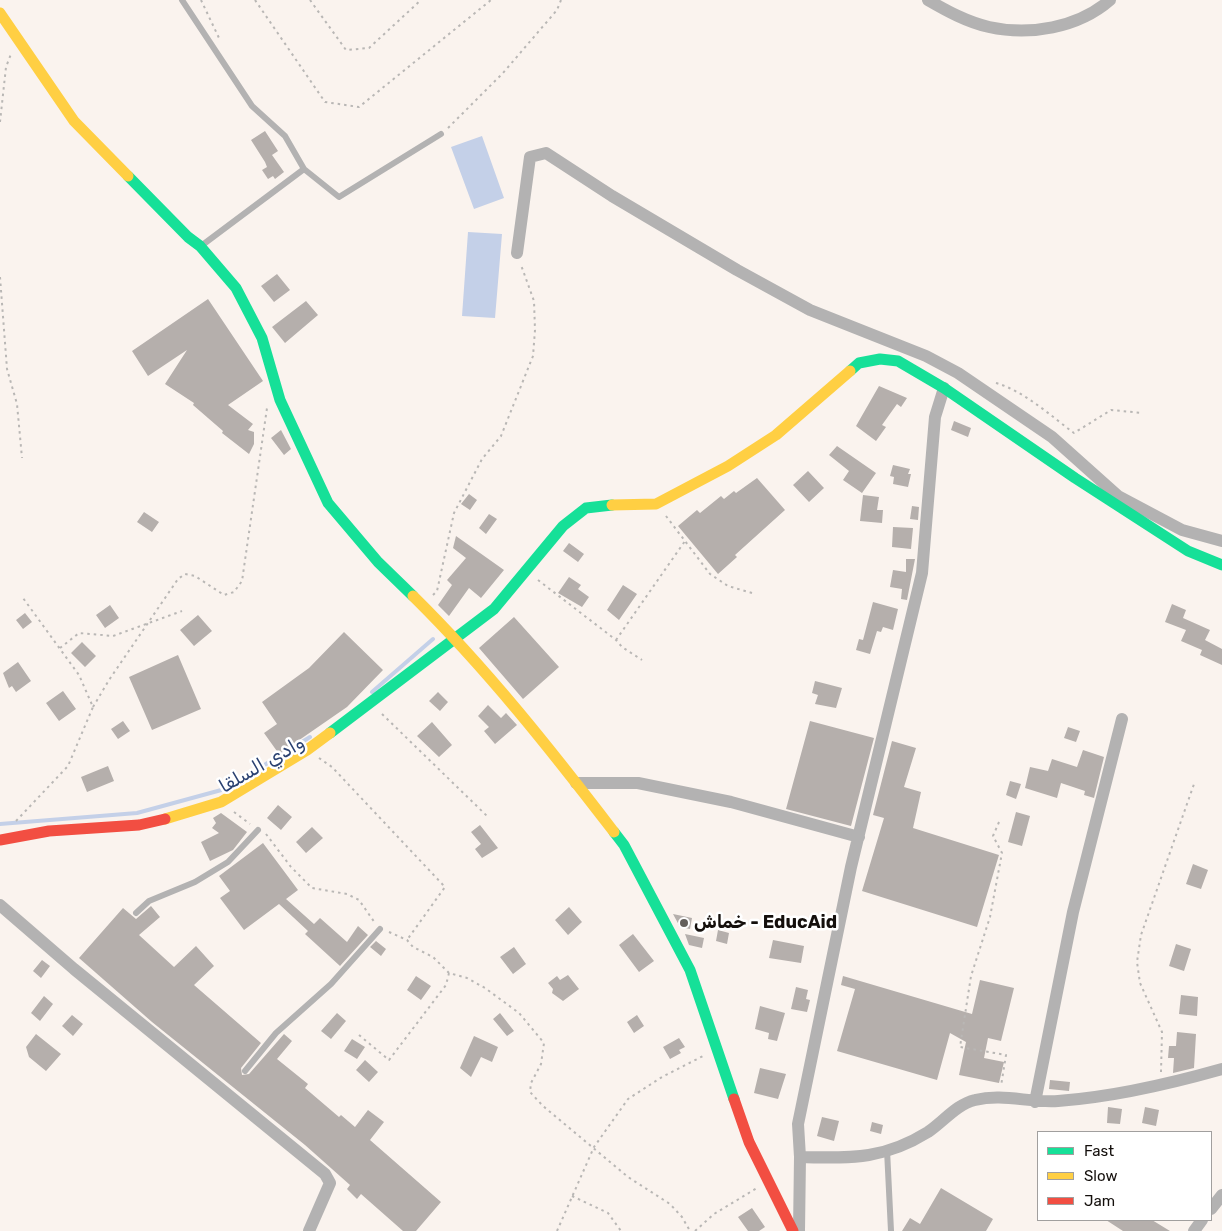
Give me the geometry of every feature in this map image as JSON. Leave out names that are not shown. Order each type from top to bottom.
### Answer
[{"type":"street","points":[[928,0],[954,15],[988,27],[1024,30],[1051,28],[1078,20],[1110,0]]},
{"type":"street","points":[[0,13],[74,121],[188,237],[200,246],[236,288],[262,338],[280,400],[328,503],[378,562],[457,639],[540,736],[624,844],[690,970],[749,1142],[793,1231]]},
{"type":"street","points":[[517,253],[530,157],[546,154],[612,196],[810,310],[918,353],[958,373],[1052,437],[1118,496],[1182,530],[1222,541]]},
{"type":"street","points":[[0,840],[49,831],[139,824],[182,815],[221,802],[307,750],[457,639],[494,609],[563,526],[586,508],[600,505],[656,504],[728,466],[776,435],[859,363],[880,359],[898,361],[944,388],[1075,478],[1180,546],[1222,565]]},
{"type":"street","points":[[799,1231],[800,1157],[798,1124],[859,837],[922,573],[935,417],[944,388]]},
{"type":"street","points":[[1035,1102],[1073,912],[1122,719]]},
{"type":"street","points":[[576,783],[638,783],[731,802],[859,837]]},
{"type":"street","points":[[0,905],[74,969],[325,1174],[330,1183],[309,1231]]},
{"type":"street","points":[[800,1157],[853,1158],[907,1144],[928,1132],[973,1100],[1000,1096],[1035,1102],[1085,1098],[1160,1085],[1222,1069]]},
{"type":"street","points":[[1212,1208],[1222,1196]]},
{"type":"lane","points":[[182,0],[252,106],[285,136],[304,169],[339,197],[441,134]]},
{"type":"lane","points":[[200,246],[304,169]]},
{"type":"lane","points":[[136,913],[149,900],[195,882],[228,862],[258,830]]},
{"type":"lane","points":[[245,1072],[276,1033],[331,984],[380,929]]},
{"type":"lane","points":[[888,1150],[891,1231]]},
{"type":"path","points":[[255,0],[325,102],[359,107],[491,0]]},
{"type":"path","points":[[310,0],[346,50],[369,48],[421,0]]},
{"type":"path","points":[[441,134],[504,73],[557,10],[561,0]]},
{"type":"path","points":[[0,122],[6,67],[17,38]]},
{"type":"path","points":[[424,606],[437,591],[454,513],[482,459],[500,436],[513,409],[533,356],[535,330],[534,301],[517,253]]},
{"type":"path","points":[[0,277],[8,369],[17,404],[22,458]]},
{"type":"path","points":[[995,383],[1005,386],[1074,433],[1111,410],[1142,413]]},
{"type":"path","points":[[14,823],[68,766],[93,707],[109,680],[178,580],[185,574],[195,576],[224,595],[234,592],[242,581],[266,408],[280,400]]},
{"type":"path","points":[[656,504],[710,574],[728,586],[752,594]]},
{"type":"path","points":[[616,640],[685,541]]},
{"type":"path","points":[[526,571],[565,603],[616,640],[622,647],[642,660]]},
{"type":"path","points":[[23,598],[78,675],[93,707]]},
{"type":"path","points":[[60,648],[79,633],[113,636],[182,611]]},
{"type":"path","points":[[372,703],[487,816]]},
{"type":"path","points":[[307,750],[332,767],[445,887],[407,940]]},
{"type":"path","points":[[1160,1085],[1162,1032],[1140,983],[1138,962],[1141,935],[1194,784]]},
{"type":"path","points":[[221,802],[258,830],[263,830],[291,867],[312,888],[347,894],[359,900],[380,929],[407,940],[413,947],[433,957],[449,973],[467,978],[485,988],[519,1014],[544,1043],[541,1064],[530,1083],[530,1092],[543,1106],[628,1177],[670,1204],[690,1231]]},
{"type":"path","points":[[999,822],[993,836],[1002,853],[990,917],[971,976],[960,1047],[1006,1056],[1000,1096]]},
{"type":"path","points":[[359,1035],[389,1060],[446,985],[449,973]]},
{"type":"path","points":[[557,1231],[594,1147],[628,1099],[662,1077],[716,1050]]},
{"type":"path","points":[[696,1231],[714,1214],[768,1182]]},
{"type":"path","points":[[572,1196],[608,1213],[620,1231]]},
{"type":"water","points":[[482,136],[504,198],[474,209],[451,147]]},
{"type":"water","points":[[468,232],[502,234],[495,318],[462,316]]},
{"type":"building","points":[[265,131],[278,151],[272,155],[284,172],[275,179],[273,176],[268,179],[262,170],[267,167],[251,140]]},
{"type":"building","points":[[277,274],[290,290],[274,302],[261,286]]},
{"type":"building","points":[[208,299],[263,381],[228,405],[253,424],[248,430],[254,432],[254,444],[249,454],[222,433],[223,431],[193,405],[194,403],[165,384],[187,350],[148,376],[132,351]]},
{"type":"building","points":[[306,301],[318,315],[285,343],[272,327]]},
{"type":"building","points":[[879,386],[907,398],[901,407],[897,404],[882,425],[886,427],[876,441],[856,426]]},
{"type":"building","points":[[954,421],[971,428],[968,437],[951,430]]},
{"type":"building","points":[[281,430],[291,449],[284,455],[271,438]]},
{"type":"building","points":[[837,446],[876,473],[862,493],[843,480],[849,471],[829,455]]},
{"type":"building","points":[[893,465],[910,469],[908,474],[911,474],[908,487],[893,484],[894,477],[890,476]]},
{"type":"building","points":[[808,471],[824,488],[809,502],[793,485]]},
{"type":"building","points":[[757,478],[785,510],[735,555],[737,557],[718,574],[678,526],[697,510],[700,513],[721,496],[724,499],[734,491],[736,493]]},
{"type":"building","points":[[469,494],[477,500],[470,510],[461,504]]},
{"type":"building","points":[[863,495],[879,497],[877,510],[883,510],[882,523],[860,521]]},
{"type":"building","points":[[912,506],[919,507],[918,520],[910,519]]},
{"type":"building","points":[[144,512],[159,522],[152,532],[137,522]]},
{"type":"building","points":[[489,514],[497,519],[486,534],[479,528]]},
{"type":"building","points":[[893,527],[913,528],[911,549],[892,547]]},
{"type":"building","points":[[456,536],[504,570],[481,598],[469,588],[449,616],[438,605],[452,585],[447,580],[466,558],[453,548]]},
{"type":"building","points":[[569,543],[584,554],[578,562],[563,551]]},
{"type":"building","points":[[906,559],[915,559],[907,600],[901,599],[902,589],[890,587],[893,570],[906,572]]},
{"type":"building","points":[[569,577],[581,585],[578,589],[589,597],[582,607],[558,593]]},
{"type":"building","points":[[623,585],[637,594],[619,620],[607,610]]},
{"type":"building","points":[[873,602],[898,609],[893,630],[883,627],[881,632],[877,631],[870,654],[856,650],[859,639],[863,640]]},
{"type":"building","points":[[1172,604],[1186,610],[1183,618],[1210,630],[1205,640],[1222,649],[1222,665],[1200,655],[1202,650],[1181,641],[1186,630],[1165,622]]},
{"type":"building","points":[[110,605],[119,618],[105,628],[96,615]]},
{"type":"building","points":[[25,613],[32,622],[23,629],[16,620]]},
{"type":"building","points":[[198,615],[212,631],[194,646],[180,630]]},
{"type":"building","points":[[514,617],[559,667],[523,699],[479,648]]},
{"type":"building","points":[[344,632],[383,670],[347,707],[279,754],[264,733],[277,724],[262,702],[309,668]]},
{"type":"building","points":[[82,642],[96,656],[85,667],[71,653]]},
{"type":"building","points":[[178,655],[201,709],[152,730],[129,677]]},
{"type":"building","points":[[18,662],[31,681],[16,692],[12,686],[9,688],[3,673]]},
{"type":"building","points":[[815,681],[842,688],[836,708],[815,704],[818,695],[812,693]]},
{"type":"building","points":[[63,691],[76,709],[59,721],[46,703]]},
{"type":"building","points":[[438,692],[448,702],[440,711],[429,701]]},
{"type":"building","points":[[488,705],[501,718],[506,713],[517,725],[495,744],[484,731],[489,727],[478,716]]},
{"type":"building","points":[[123,721],[130,731],[118,739],[111,729]]},
{"type":"building","points":[[810,721],[874,738],[851,826],[786,809]]},
{"type":"building","points":[[432,722],[452,745],[439,757],[417,736]]},
{"type":"building","points":[[1068,727],[1080,731],[1076,742],[1064,738]]},
{"type":"building","points":[[892,741],[916,748],[904,787],[921,792],[913,828],[999,855],[977,927],[862,891],[884,818],[873,815]]},
{"type":"building","points":[[1083,750],[1104,757],[1094,798],[1084,795],[1085,791],[1061,783],[1057,798],[1025,788],[1030,767],[1048,771],[1052,759],[1077,767]]},
{"type":"building","points":[[108,766],[114,781],[87,792],[81,777]]},
{"type":"building","points":[[1010,781],[1021,784],[1016,799],[1006,795]]},
{"type":"building","points":[[278,805],[292,817],[281,830],[267,818]]},
{"type":"building","points":[[1016,812],[1030,816],[1022,846],[1008,842]]},
{"type":"building","points":[[221,813],[247,832],[233,850],[210,861],[201,842],[219,833],[212,828],[216,823],[213,818]]},
{"type":"building","points":[[480,825],[498,848],[482,858],[475,849],[481,844],[471,832]]},
{"type":"building","points":[[312,827],[323,838],[306,853],[296,842]]},
{"type":"building","points":[[263,843],[298,890],[286,899],[314,924],[320,918],[347,942],[358,926],[368,935],[340,966],[305,934],[308,931],[279,904],[244,930],[220,898],[230,891],[219,876]]},
{"type":"building","points":[[1193,864],[1208,870],[1201,889],[1186,884]]},
{"type":"building","points":[[151,906],[160,917],[139,935],[174,967],[196,946],[214,966],[194,985],[261,1043],[241,1068],[242,1075],[249,1074],[284,1034],[292,1041],[277,1059],[308,1084],[305,1088],[339,1117],[341,1115],[355,1127],[368,1110],[384,1122],[370,1140],[441,1202],[416,1231],[403,1231],[361,1194],[357,1199],[347,1189],[350,1185],[305,1145],[152,1022],[79,958],[123,908],[136,919]]},
{"type":"building","points":[[569,907],[582,922],[568,935],[555,920]]},
{"type":"building","name":"خماش - EducAid","points":[[673,914],[692,918],[690,929],[680,927]]},
{"type":"building","points":[[718,930],[729,933],[727,944],[716,941]]},
{"type":"building","points":[[633,934],[654,961],[639,972],[619,945]]},
{"type":"building","points":[[685,934],[704,938],[702,948],[689,945]]},
{"type":"building","points":[[773,940],[804,946],[801,963],[769,958]]},
{"type":"building","points":[[376,941],[386,949],[381,956],[370,947]]},
{"type":"building","points":[[1176,944],[1191,949],[1184,971],[1169,966]]},
{"type":"building","points":[[514,947],[526,964],[513,974],[500,957]]},
{"type":"building","points":[[42,960],[50,966],[41,978],[33,971]]},
{"type":"building","points":[[568,975],[579,989],[563,1001],[552,993],[553,989],[548,983],[557,976],[560,980]]},
{"type":"building","points":[[416,976],[431,986],[421,1000],[407,990]]},
{"type":"building","points":[[843,976],[972,1014],[980,980],[1014,988],[1001,1041],[988,1038],[984,1058],[1004,1062],[999,1083],[959,1075],[966,1042],[950,1033],[937,1080],[837,1051],[855,989],[841,985]]},
{"type":"building","points":[[796,987],[808,990],[806,999],[810,1000],[807,1012],[791,1009]]},
{"type":"building","points":[[1181,995],[1198,997],[1197,1016],[1179,1014]]},
{"type":"building","points":[[44,996],[53,1004],[40,1021],[31,1013]]},
{"type":"building","points":[[760,1006],[785,1013],[777,1041],[768,1039],[769,1033],[755,1029]]},
{"type":"building","points":[[337,1013],[346,1021],[331,1039],[321,1031]]},
{"type":"building","points":[[500,1013],[514,1031],[507,1036],[493,1019]]},
{"type":"building","points":[[72,1015],[83,1024],[73,1036],[62,1026]]},
{"type":"building","points":[[637,1015],[644,1026],[634,1033],[627,1022]]},
{"type":"building","points":[[1177,1032],[1196,1034],[1194,1068],[1173,1073],[1174,1058],[1168,1058],[1169,1046],[1176,1046]]},
{"type":"building","points":[[36,1034],[61,1054],[46,1071],[29,1057],[26,1047]]},
{"type":"building","points":[[474,1036],[498,1047],[492,1062],[481,1057],[471,1077],[460,1068]]},
{"type":"building","points":[[679,1038],[685,1047],[679,1050],[681,1053],[670,1059],[663,1047]]},
{"type":"building","points":[[352,1039],[365,1047],[357,1059],[344,1051]]},
{"type":"building","points":[[365,1060],[378,1072],[369,1082],[356,1070]]},
{"type":"building","points":[[760,1068],[786,1074],[778,1099],[754,1093]]},
{"type":"building","points":[[1050,1080],[1070,1082],[1069,1091],[1049,1089]]},
{"type":"building","points":[[1108,1107],[1122,1109],[1120,1124],[1107,1123]]},
{"type":"building","points":[[1145,1107],[1159,1110],[1156,1126],[1142,1123]]},
{"type":"building","points":[[822,1117],[839,1121],[834,1141],[817,1136]]},
{"type":"building","points":[[872,1122],[883,1125],[881,1134],[870,1131]]},
{"type":"building","points":[[941,1188],[993,1219],[986,1231],[902,1231],[910,1218],[920,1224]]},
{"type":"building","points":[[752,1208],[765,1227],[759,1231],[748,1231],[738,1217]]},
{"type":"building","points":[[1108,1221],[1154,1221],[1170,1231],[1123,1231]]},
{"type":"waterway","name":"وادي السلقا","points":[[372,692],[433,639]]},
{"type":"waterway","name":"وادي السلقا","points":[[235,783],[310,737]]},
{"type":"waterway","name":"وادي السلقا","points":[[0,824],[137,813],[225,789]]},
{"type":"traffic: fast","points":[[128,176],[188,237],[200,246],[236,288],[262,338],[280,400],[328,503],[378,562],[413,596]]},
{"type":"traffic: fast","points":[[850,371],[859,363],[880,359],[898,361],[944,388],[1075,478],[1188,551],[1222,565]]},
{"type":"traffic: fast","points":[[330,733],[494,609],[563,526],[586,508],[612,505]]},
{"type":"traffic: fast","points":[[614,832],[624,845],[690,970],[734,1099]]},
{"type":"traffic: slow","points":[[0,13],[74,121],[128,176]]},
{"type":"traffic: slow","points":[[612,505],[656,504],[728,466],[776,435],[850,371]]},
{"type":"traffic: slow","points":[[413,596],[493,681],[614,832]]},
{"type":"traffic: slow","points":[[165,819],[221,802],[307,750],[330,733]]},
{"type":"traffic: jam","points":[[0,840],[49,831],[139,825],[165,819]]},
{"type":"traffic: jam","points":[[734,1099],[749,1142],[793,1231]]},
{"type":"place","name":"خماش - EducAid","points":[[684,923]]}]
